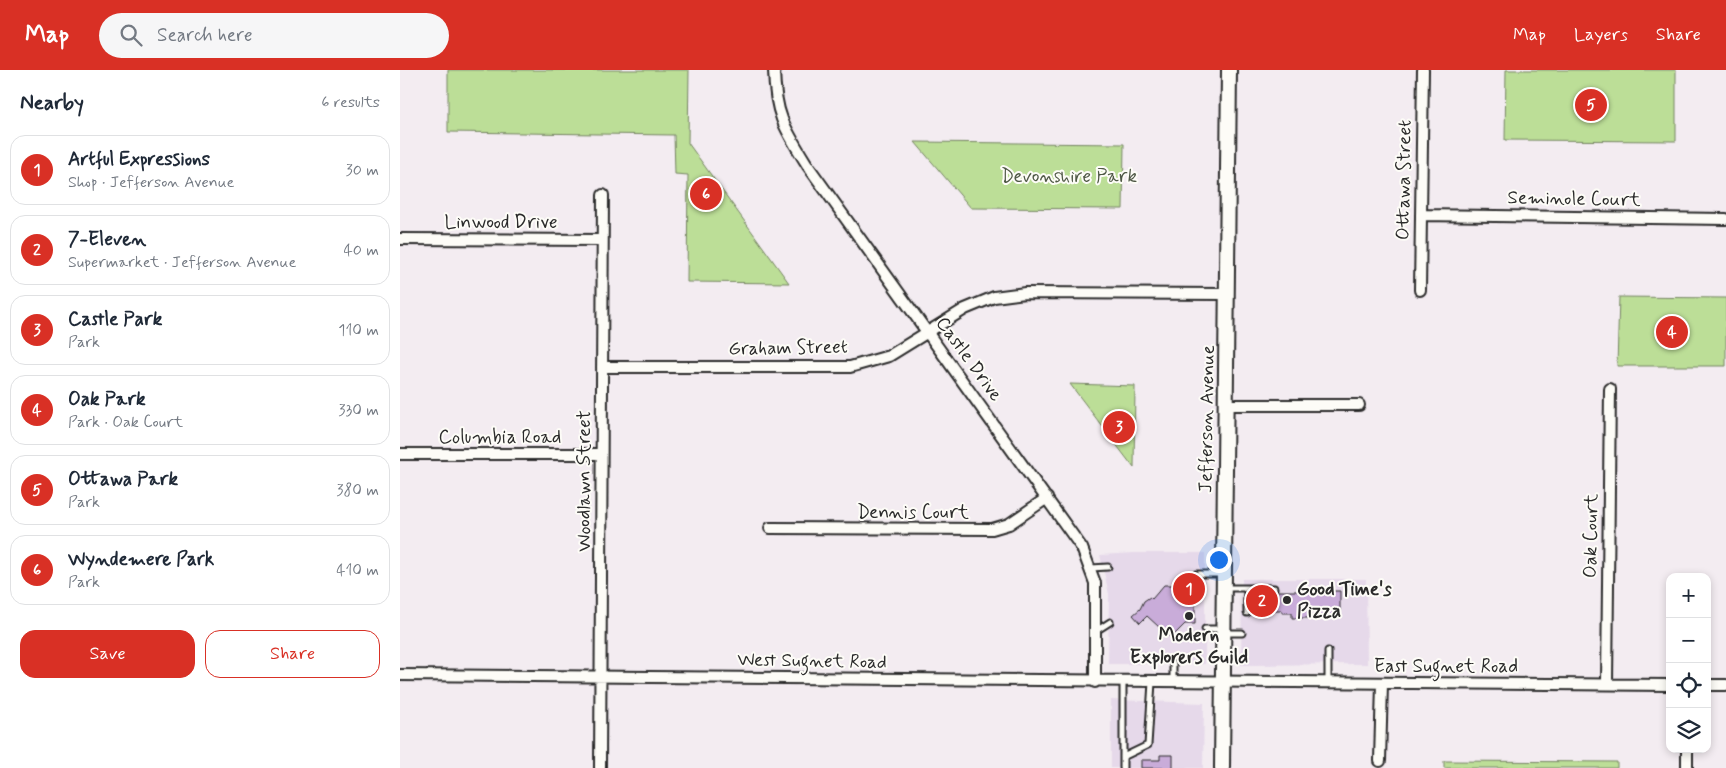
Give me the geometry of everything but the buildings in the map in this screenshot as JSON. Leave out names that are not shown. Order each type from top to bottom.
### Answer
[{"type":"street","name":"Castle Drive","points":[[774,70],[775,98],[785,130],[808,166],[1048,498],[1082,548],[1091,568],[1096,600],[1095,682]]},
{"type":"street","name":"Jefferson Avenue","points":[[1222,768],[1229,70]]},
{"type":"street","name":"Ottawa Street","points":[[1420,290],[1423,70]]},
{"type":"street","name":"Woodlawn Street","points":[[600,768],[600,454],[603,194]]},
{"type":"street","name":"Seminole Court","points":[[1421,215],[1726,219]]},
{"type":"street","name":"Linwood Drive","points":[[400,239],[602,240]]},
{"type":"street","name":"Graham Street","points":[[602,368],[850,367],[889,356],[965,309],[994,297],[1025,293],[1227,294]]},
{"type":"street","name":"Oak Court","points":[[1607,684],[1610,388]]},
{"type":"street","points":[[1226,405],[1359,405]]},
{"type":"street","name":"Columbia Road","points":[[400,454],[600,454]]},
{"type":"street","name":"Dennis Court","points":[[770,528],[992,529],[1009,524],[1048,498]]},
{"type":"street","name":"West Sugnet Road","points":[[400,675],[1223,683]]},
{"type":"street","name":"East Sugnet Road","points":[[1223,683],[1666,685]]},
{"type":"street","points":[[1380,761],[1382,683]]},
{"type":"street","points":[[1711,685],[1726,685]]},
{"type":"street","points":[[1687,753],[1687,768]]},
{"type":"lane","points":[[1091,568],[1108,566]]},
{"type":"lane","points":[[1196,574],[1247,588],[1274,588]]},
{"type":"lane","points":[[1247,588],[1247,613]]},
{"type":"lane","points":[[1096,632],[1110,622]]},
{"type":"lane","points":[[1205,629],[1242,633]]},
{"type":"lane","points":[[1328,651],[1328,683]]},
{"type":"lane","points":[[1172,682],[1173,664]]},
{"type":"lane","points":[[1122,768],[1123,682]]},
{"type":"lane","points":[[1122,757],[1148,746],[1152,682]]},
{"type":"shaded area","points":[[1205,553],[1205,664],[1108,664],[1109,594],[1100,555]]},
{"type":"shaded area","points":[[1242,579],[1366,579],[1367,664],[1241,665]]},
{"type":"shaded area","points":[[1111,700],[1204,703],[1203,768],[1111,768]]},
{"type":"green space","points":[[448,70],[689,70],[688,143],[789,283],[687,282],[688,175],[675,174],[674,135],[448,132]]},
{"type":"green space","points":[[1506,70],[1676,70],[1676,141],[1505,140]]},
{"type":"green space","name":"Devonshire Park","points":[[915,142],[1124,144],[1123,209],[971,208]]},
{"type":"green space","points":[[1619,297],[1726,298],[1726,366],[1617,366]]},
{"type":"green space","points":[[1070,384],[1135,386],[1134,468]]},
{"type":"green space","points":[[1444,761],[1617,762],[1617,768],[1444,768]]},
{"type":"place","name":"Ottawa Park","points":[[1591,105]]},
{"type":"place","name":"Wyndemere Park","points":[[706,194]]},
{"type":"place","name":"Oak Park","points":[[1672,332]]},
{"type":"place","name":"Castle Park","points":[[1119,427]]},
{"type":"place","name":"Artful Expressions","points":[[1189,589]]},
{"type":"place","name":"Good Time's Pizza","points":[[1287,600]]},
{"type":"place","name":"7-Eleven","points":[[1262,601]]},
{"type":"place","name":"Modern Explorers Guild","points":[[1189,616]]}]
